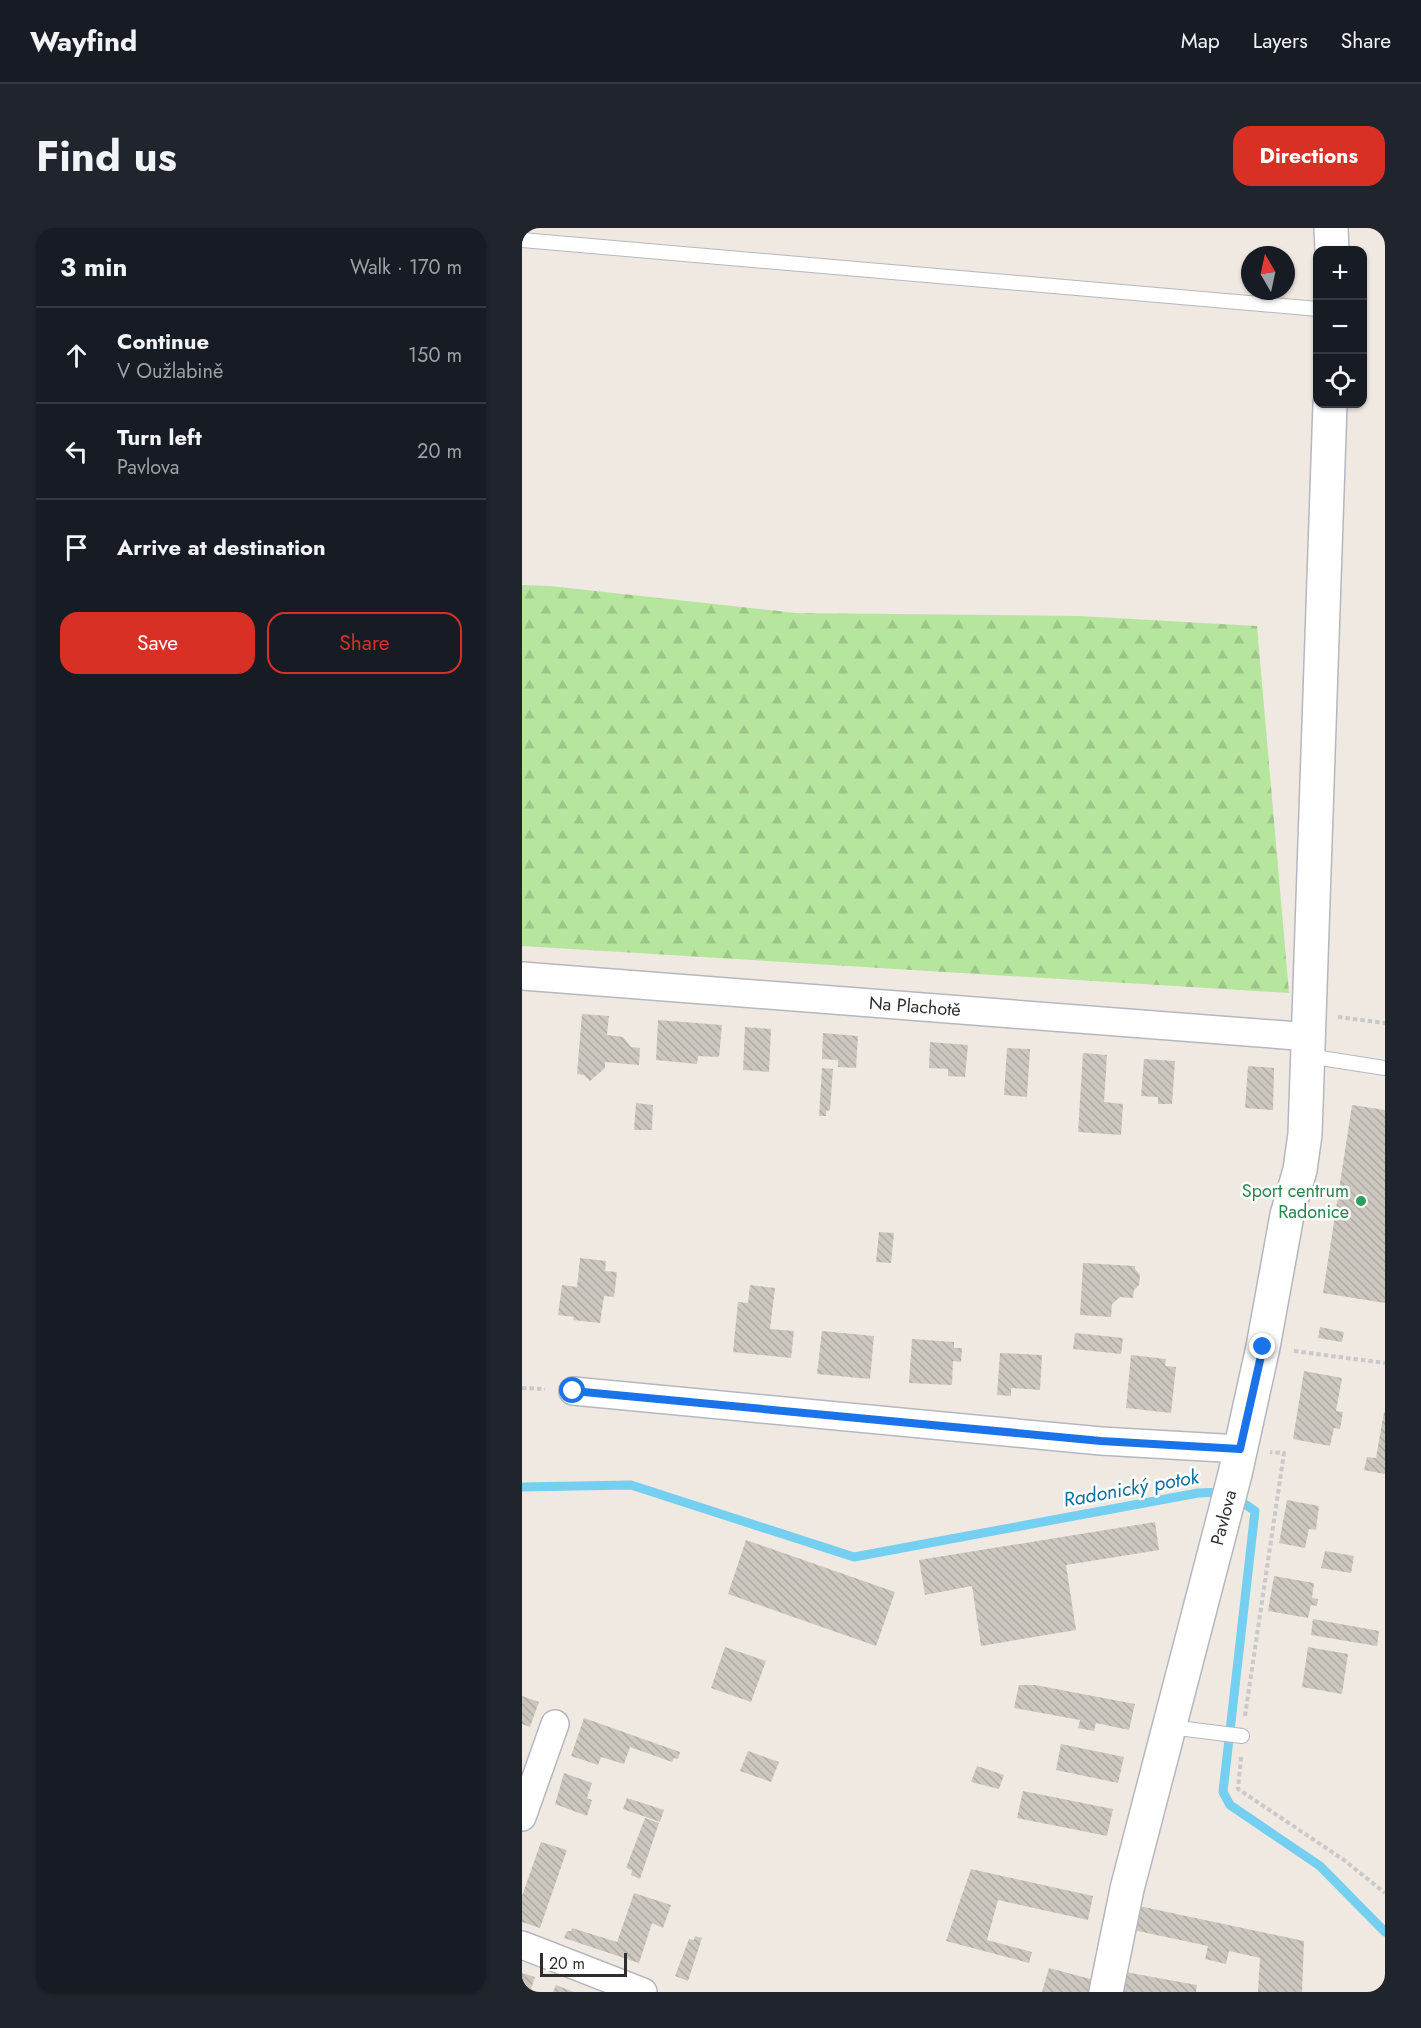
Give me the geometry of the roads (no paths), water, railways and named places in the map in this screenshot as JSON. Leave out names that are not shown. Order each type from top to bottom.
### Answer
[{"type":"street","points":[[1331,228],[1332,246]]},
{"type":"street","name":"Pavlova","points":[[1107,1992],[1127,1889],[1225,1515],[1263,1347],[1287,1215],[1300,1170],[1305,1134],[1309,1035],[1330,408]]},
{"type":"street","name":"Na Plachotě","points":[[522,976],[1309,1035]]},
{"type":"street","points":[[573,1391],[1101,1441],[1237,1461]]},
{"type":"street","points":[[522,1817],[555,1724]]},
{"type":"street","points":[[522,1945],[643,1992]]},
{"type":"lane","points":[[522,240],[1313,309]]},
{"type":"lane","points":[[1309,1035],[1385,1068]]},
{"type":"lane","points":[[1170,1727],[1241,1736]]},
{"type":"waterway","name":"Radonický potok","points":[[522,1487],[631,1485],[854,1557],[1198,1493],[1224,1492]]},
{"type":"waterway","name":"Radonický potok","points":[[1236,1498],[1255,1511],[1223,1792],[1230,1805],[1320,1866],[1385,1932]]},
{"type":"place","name":"Sport centrum Radonice","points":[[1361,1201]]}]
